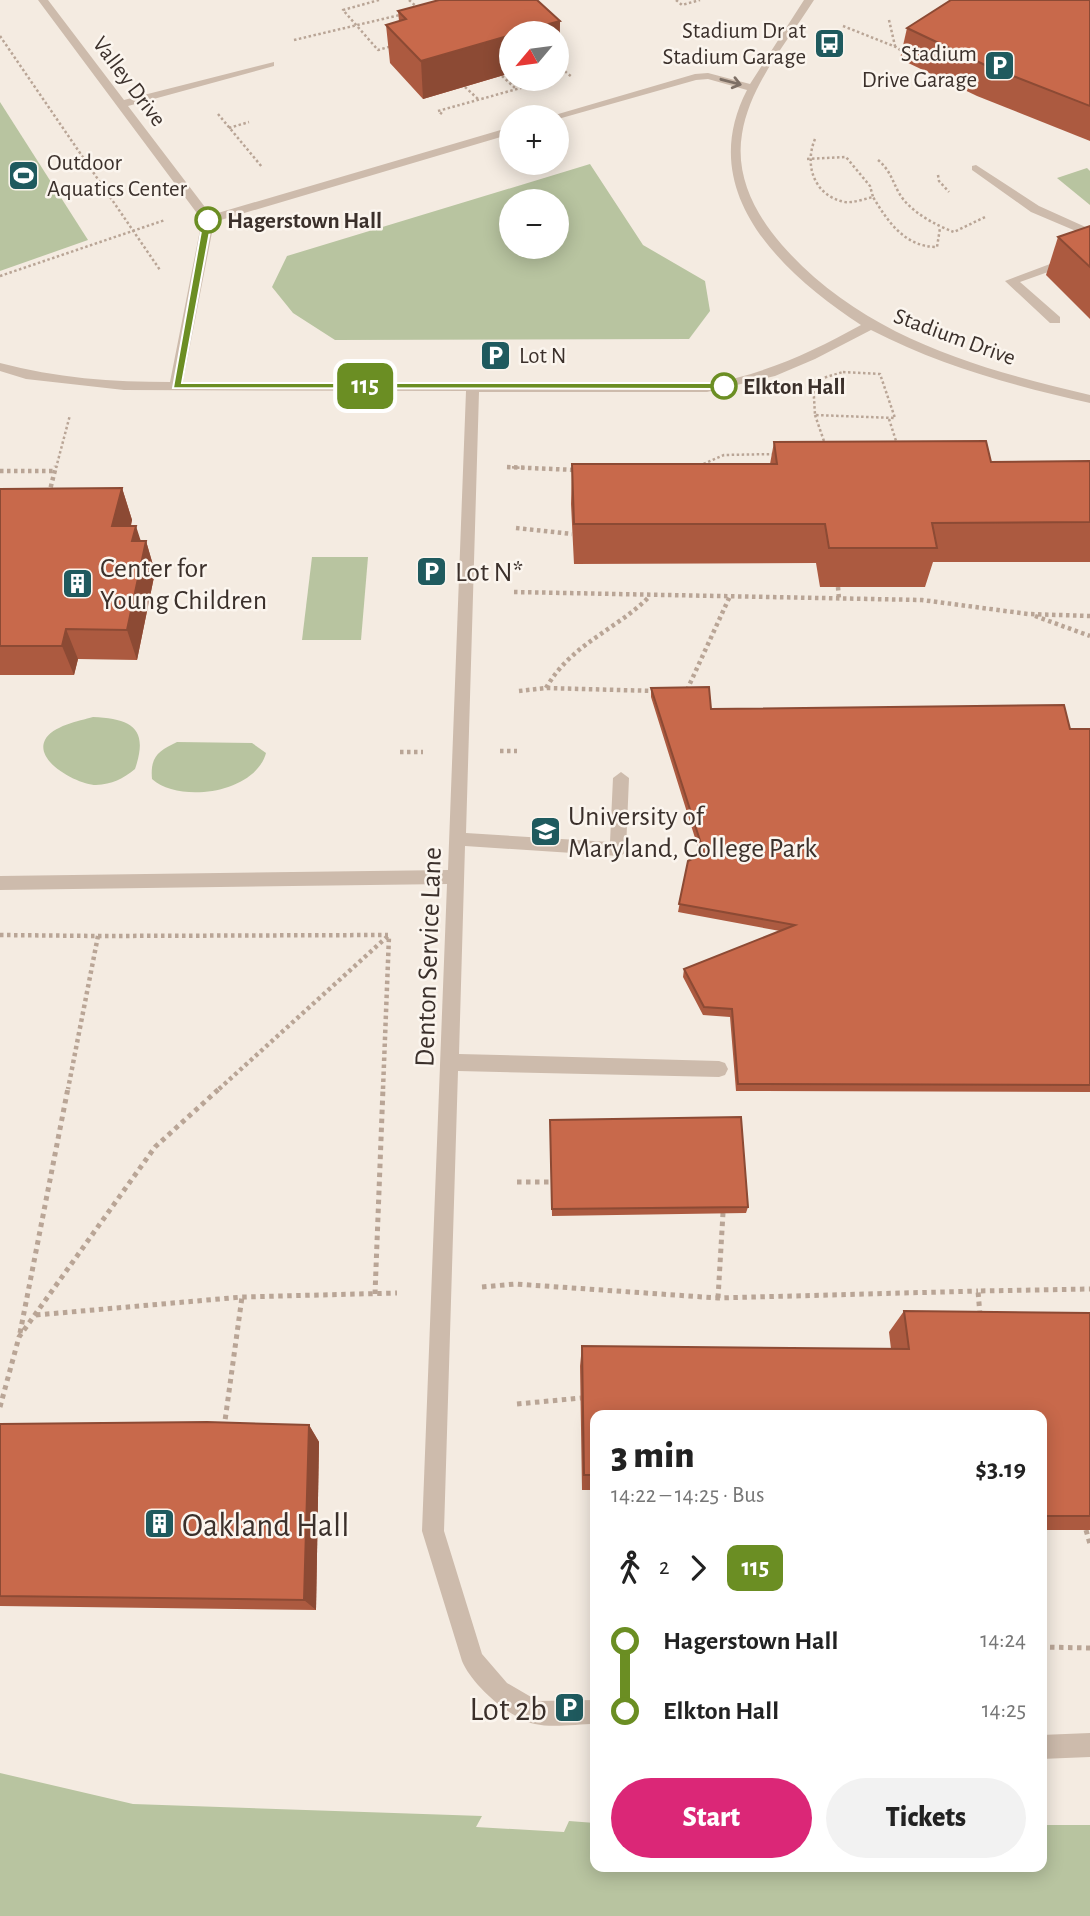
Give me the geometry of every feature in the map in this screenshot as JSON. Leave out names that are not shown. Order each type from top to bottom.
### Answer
[{"type":"street","name":"Valley Drive","points":[[43,0],[208,220]]},
{"type":"street","name":"Stadium Drive","points":[[809,0],[754,88],[736,132],[736,163],[742,191],[756,221],[802,274],[869,326],[956,364],[1090,399]]},
{"type":"street","points":[[121,104],[270,64]]},
{"type":"street","points":[[569,113],[678,81],[708,76],[754,88]]},
{"type":"street","points":[[176,386],[208,220],[499,134]]},
{"type":"street","points":[[976,168],[1035,209],[1090,233]]},
{"type":"street","points":[[1055,320],[1011,281],[1090,253]]},
{"type":"street","points":[[0,367],[26,375],[124,386],[707,388],[741,384],[771,374],[869,326]]},
{"type":"street","name":"Denton Service Lane","points":[[473,386],[433,1531],[473,1661],[499,1691],[536,1713],[590,1712]]},
{"type":"street","points":[[458,839],[618,849],[621,778]]},
{"type":"street","points":[[0,883],[388,880],[456,877]]},
{"type":"street","points":[[449,1062],[515,1066],[719,1069]]},
{"type":"street","points":[[1047,1747],[1090,1745]]},
{"type":"path","points":[[379,0],[343,10],[378,50],[403,43]]},
{"type":"path","points":[[410,0],[419,10]]},
{"type":"path","points":[[676,0],[682,5],[700,0]]},
{"type":"path","points":[[889,20],[895,47]]},
{"type":"path","points":[[843,26],[895,47],[907,55]]},
{"type":"path","points":[[0,36],[165,277]]},
{"type":"path","points":[[195,84],[265,170]]},
{"type":"path","points":[[465,87],[479,100]]},
{"type":"path","points":[[461,104],[509,91]]},
{"type":"path","points":[[229,128],[250,122]]},
{"type":"path","points":[[815,139],[809,148],[807,159],[818,185],[834,198],[848,203],[873,197]]},
{"type":"path","points":[[807,159],[846,157],[870,186],[883,214],[913,244],[925,248],[937,247],[940,228]]},
{"type":"path","points":[[878,160],[895,174],[900,196],[940,228],[954,232],[986,217]]},
{"type":"path","points":[[0,276],[112,239]]},
{"type":"path","points":[[815,415],[895,418],[880,374],[843,372],[813,381],[815,415],[826,449]]},
{"type":"path","points":[[49,495],[71,409]]},
{"type":"path","points":[[889,419],[897,440],[896,450]]},
{"type":"path","points":[[689,467],[724,455],[789,455]]},
{"type":"path","points":[[507,467],[581,470]]},
{"type":"path","points":[[0,471],[54,471]]},
{"type":"path","points":[[516,528],[572,534]]},
{"type":"path","points":[[838,587],[839,598]]},
{"type":"path","points":[[900,587],[903,600]]},
{"type":"path","points":[[514,592],[922,600],[1028,614],[1090,616]]},
{"type":"path","points":[[546,688],[552,674],[587,640],[638,610],[650,596]]},
{"type":"path","points":[[687,692],[730,596]]},
{"type":"path","points":[[1028,614],[1090,636]]},
{"type":"path","points":[[519,691],[546,688],[661,691]]},
{"type":"path","points":[[493,751],[517,751]]},
{"type":"path","points":[[400,752],[424,752]]},
{"type":"path","points":[[0,935],[389,935]]},
{"type":"path","points":[[375,1294],[389,935]]},
{"type":"path","points":[[19,1337],[155,1147],[389,935]]},
{"type":"path","points":[[0,1407],[19,1337],[98,936]]},
{"type":"path","points":[[517,1182],[551,1182]]},
{"type":"path","points":[[718,1298],[723,1213]]},
{"type":"path","points":[[480,1287],[515,1284],[718,1298],[1090,1289]]},
{"type":"path","points":[[978,1291],[980,1323]]},
{"type":"path","points":[[35,1315],[242,1297],[397,1293]]},
{"type":"path","points":[[222,1440],[242,1297]]},
{"type":"path","points":[[517,1404],[581,1398]]},
{"type":"path","points":[[1086,1530],[1090,1544]]},
{"type":"path","points":[[1047,1647],[1090,1648]]},
{"type":"green space","name":"Outdoor Aquatics Center","points":[[0,102],[88,240],[0,271]]},
{"type":"green space","points":[[590,164],[643,245],[705,281],[710,311],[689,339],[335,340],[293,313],[272,287],[287,256],[499,192],[499,259],[569,259],[569,189],[508,189],[554,175],[569,175],[569,170]]},
{"type":"green space","points":[[1087,168],[1090,171],[1090,205],[1057,178]]},
{"type":"green space","points":[[312,557],[368,557],[361,640],[302,640]]},
{"type":"green space","points":[[93,717],[118,720],[134,728],[140,744],[135,769],[117,780],[96,785],[79,781],[60,771],[46,756],[43,748],[45,740],[53,731]]},
{"type":"green space","points":[[177,742],[252,743],[266,753],[259,767],[232,785],[215,790],[180,791],[164,787],[152,779],[154,760],[165,748]]},
{"type":"green space","points":[[0,1773],[133,1804],[482,1816],[476,1827],[564,1832],[569,1821],[590,1823],[590,1872],[1047,1872],[1047,1825],[1090,1825],[1090,1916],[0,1916]]},
{"type":"building","points":[[439,0],[537,0],[560,21],[499,21],[499,38],[421,61],[386,25],[406,19],[398,11]]},
{"type":"building","points":[[951,0],[1090,0],[1090,106],[985,65],[907,28]]},
{"type":"building","points":[[1090,226],[1090,267],[1058,237]]},
{"type":"building","points":[[986,441],[991,462],[1090,461],[1090,522],[932,523],[937,548],[829,548],[825,524],[574,524],[572,464],[777,464],[774,442]]},
{"type":"building","name":"Center for Young Children","points":[[122,488],[112,526],[136,526],[132,541],[146,541],[127,630],[66,629],[62,646],[0,646],[0,489]]},
{"type":"building","points":[[709,687],[711,709],[1064,705],[1070,729],[1090,729],[1090,1085],[738,1084],[732,1009],[704,1007],[684,969],[795,925],[679,904],[688,861],[704,853],[651,688]]},
{"type":"building","points":[[741,1117],[748,1207],[552,1209],[550,1120]]},
{"type":"building","points":[[904,1311],[1090,1313],[1090,1516],[1047,1516],[1047,1410],[590,1410],[590,1475],[584,1475],[582,1346],[909,1349]]},
{"type":"building","name":"Oakland Hall","points":[[207,1422],[309,1425],[304,1600],[0,1596],[0,1424]]},
{"type":"bus line","name":"115","points":[[208,220],[176,386],[724,386]]},
{"type":"place","name":"Stadium Dr at Stadium Garage","points":[[829,43]]},
{"type":"place","name":"Stadium Drive Garage","points":[[1000,66]]},
{"type":"place","name":"Outdoor Aquatics Center","points":[[24,175]]},
{"type":"place","name":"Hagerstown Hall","points":[[208,220]]},
{"type":"place","name":"Lot N","points":[[496,355]]},
{"type":"place","name":"Elkton Hall","points":[[724,386]]},
{"type":"place","name":"Lot N*","points":[[432,571]]},
{"type":"place","name":"Center for Young Children","points":[[77,583]]},
{"type":"place","name":"University of Maryland, College Park","points":[[545,831]]},
{"type":"place","name":"Oakland Hall","points":[[159,1524]]},
{"type":"place","name":"Lot 2b","points":[[570,1708]]}]
